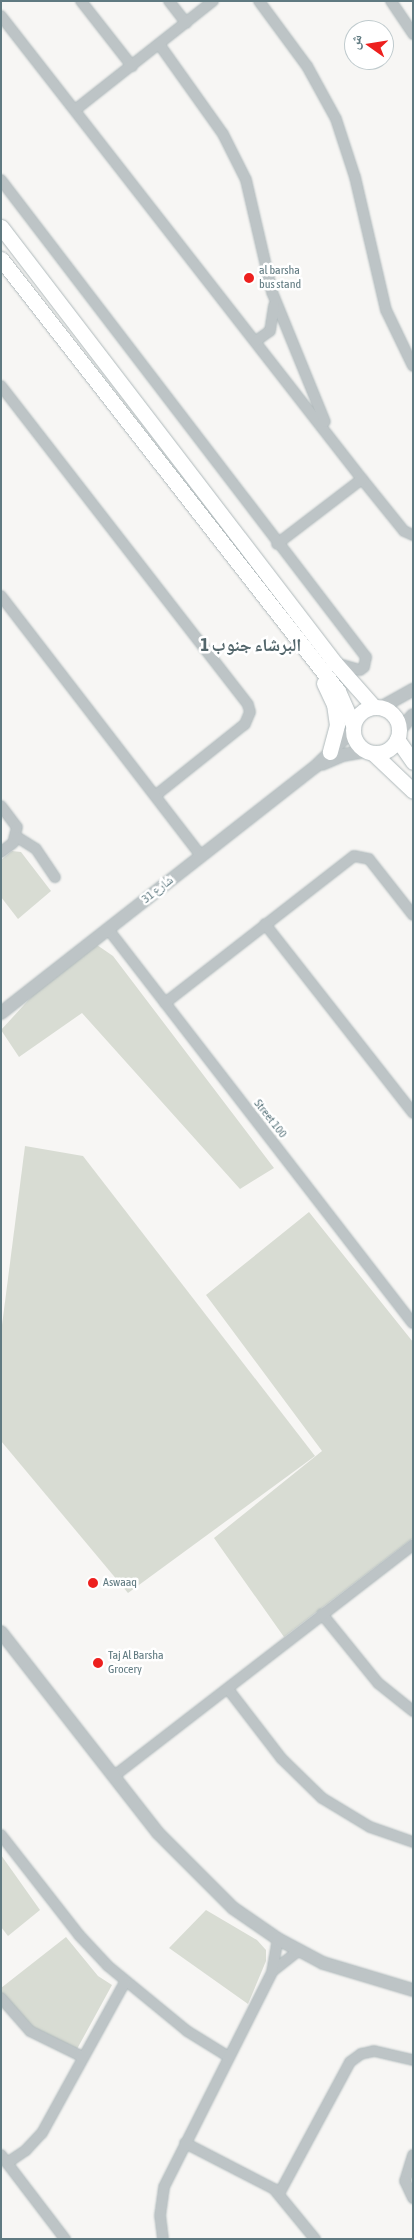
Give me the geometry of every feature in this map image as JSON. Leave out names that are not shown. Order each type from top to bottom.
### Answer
[{"type":"main road","points":[[1,227],[141,406],[335,663],[377,708],[394,716],[398,735],[413,762]]},
{"type":"main road","points":[[1,259],[318,668],[338,691],[353,728],[356,741],[413,791]]},
{"type":"main road","points":[[86,370],[99,363],[130,401],[141,406]]},
{"type":"main road","points":[[318,668],[336,715],[335,736],[330,752]]},
{"type":"main road","points":[[353,728],[361,713],[377,708]]},
{"type":"main road","points":[[369,752],[385,751],[398,735]]},
{"type":"street","points":[[81,1],[132,66]]},
{"type":"street","points":[[169,1],[186,23]]},
{"type":"street","points":[[75,110],[213,1]]},
{"type":"street","points":[[259,1],[307,66],[336,119],[353,169],[386,310],[413,366]]},
{"type":"street","points":[[391,1],[413,34]]},
{"type":"street","points":[[1,16],[332,436],[362,480],[404,531],[413,535]]},
{"type":"street","points":[[160,44],[235,157],[254,205],[272,292],[274,323],[270,331],[256,341]]},
{"type":"street","points":[[1,180],[277,544],[366,657],[364,667],[360,670],[335,663]]},
{"type":"street","points":[[272,292],[332,436]]},
{"type":"street","points":[[1,386],[248,705],[250,712],[245,724],[156,795]]},
{"type":"street","points":[[277,544],[362,480]]},
{"type":"street","points":[[1,596],[156,795],[201,856]]},
{"type":"street","points":[[377,708],[413,690]]},
{"type":"street","points":[[398,735],[413,715]]},
{"type":"street","name":"شارع 31","points":[[1,1013],[315,767],[353,728]]},
{"type":"street","name":"شارع 31","points":[[315,767],[343,755],[369,752]]},
{"type":"street","points":[[1,806],[17,827],[17,836],[1,852]]},
{"type":"street","points":[[17,836],[36,849],[55,877]]},
{"type":"street","points":[[164,1003],[349,859],[359,855],[373,864],[413,915]]},
{"type":"street","points":[[265,924],[413,1113]]},
{"type":"street","name":"Street 100","points":[[108,929],[413,1323]]},
{"type":"street","points":[[114,1776],[413,1545]]},
{"type":"street","points":[[322,1614],[378,1683],[413,1711]]},
{"type":"street","points":[[1,1632],[181,1860],[233,1908],[298,1951],[356,1976],[413,1990]]},
{"type":"street","points":[[228,1689],[282,1759],[322,1798],[370,1827],[413,1842]]},
{"type":"street","points":[[1,1835],[79,1935],[125,1982],[187,2031],[229,2057]]},
{"type":"street","points":[[272,1972],[278,1939]]},
{"type":"street","points":[[163,2239],[161,2201],[185,2142],[272,1972],[281,1962],[298,1951]]},
{"type":"street","points":[[65,2239],[4,2159],[26,2150],[42,2133],[125,1982]]},
{"type":"street","points":[[1,1998],[30,2031],[83,2057]]},
{"type":"street","points":[[279,2194],[350,2062],[361,2054],[374,2051],[413,2060]]},
{"type":"street","points":[[185,2142],[268,2184],[279,2194],[315,2239]]},
{"type":"street","points":[[413,2155],[405,2182],[413,2198]]},
{"type":"shaded area","points":[[12,851],[21,852],[51,891],[18,919],[1,897],[1,860]]},
{"type":"shaded area","points":[[97,945],[113,956],[274,1168],[240,1189],[82,1013],[19,1057],[1,1030],[34,994]]},
{"type":"shaded area","points":[[25,1146],[83,1156],[315,1456],[128,1593],[1,1441],[1,1333]]},
{"type":"shaded area","points":[[309,1212],[413,1342],[413,1538],[284,1637],[214,1538],[322,1451],[206,1295]]},
{"type":"shaded area","points":[[1,1855],[40,1910],[8,1936],[1,1927]]},
{"type":"shaded area","points":[[206,1910],[257,1940],[266,1950],[266,1961],[248,2004],[169,1948]]},
{"type":"shaded area","points":[[66,1937],[98,1976],[112,1985],[77,2049],[39,2033],[24,2020],[1,1993],[1,1988]]},
{"type":"place","name":"al barsha bus stand","points":[[249,278]]},
{"type":"place","name":"Aswaaq","points":[[93,1583]]},
{"type":"place","name":"Taj Al Barsha Grocery","points":[[98,1663]]},
{"type":"district","name":"البرشاء جنوب 1","points":[[251,645]]}]
